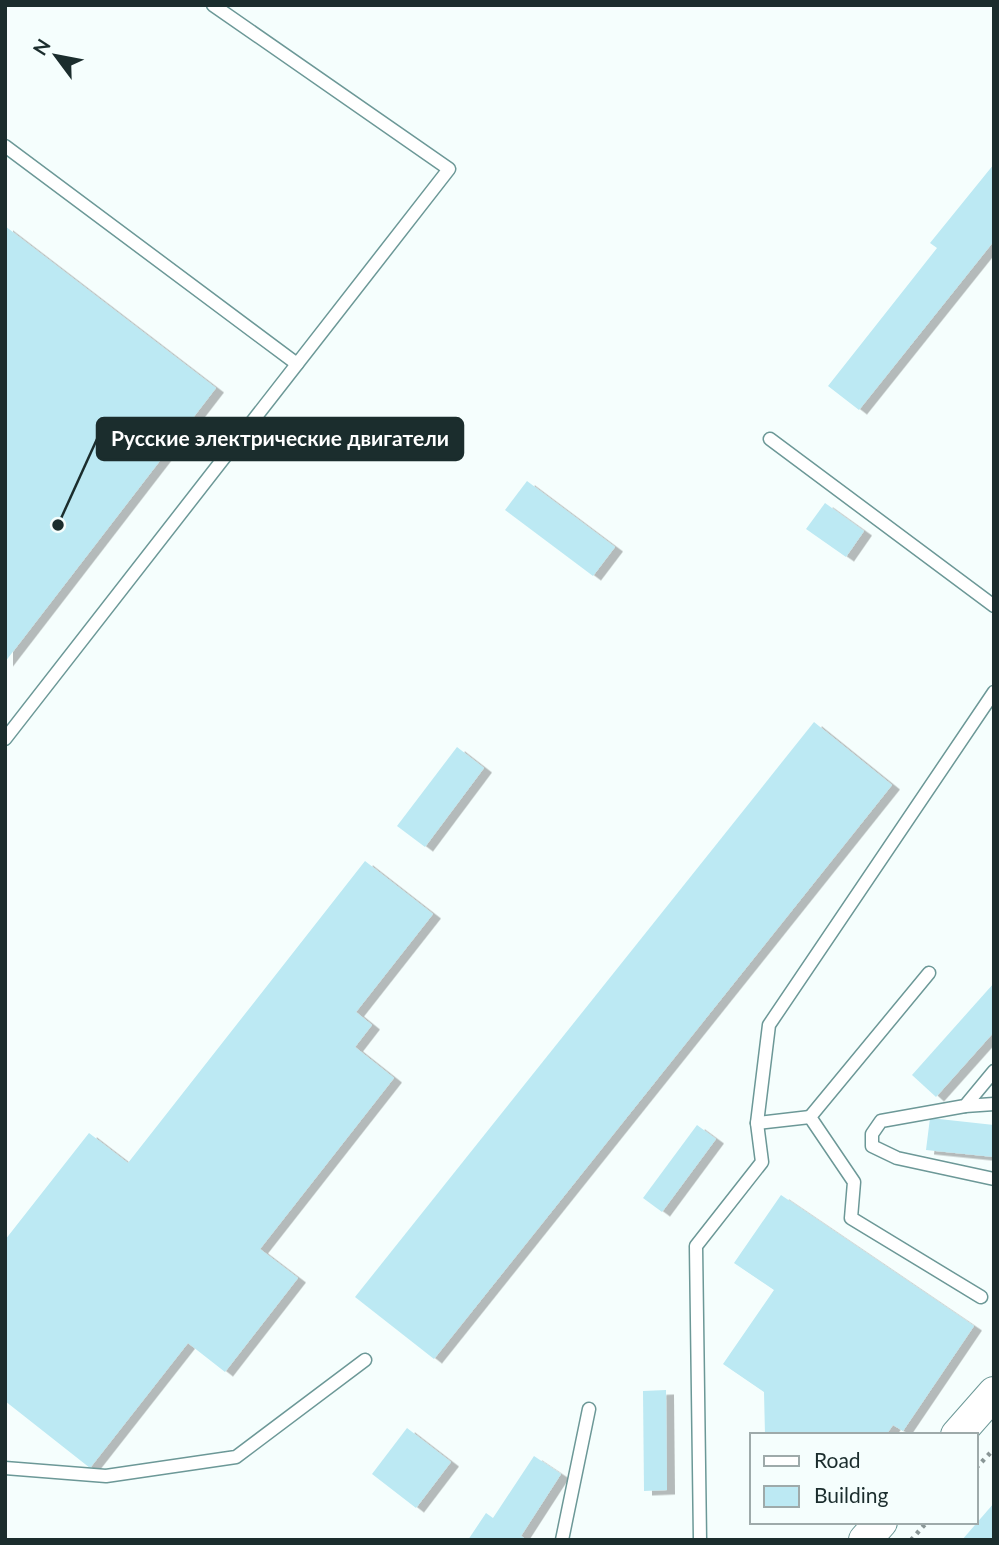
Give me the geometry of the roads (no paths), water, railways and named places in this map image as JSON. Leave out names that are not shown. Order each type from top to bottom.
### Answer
[{"type":"street","points":[[959,1433],[994,1393]]},
{"type":"street","points":[[865,1540],[879,1524]]},
{"type":"lane","points":[[5,739],[449,169],[213,5]]},
{"type":"lane","points":[[5,146],[297,364]]},
{"type":"lane","points":[[770,439],[994,606]]},
{"type":"lane","points":[[700,1540],[696,1246],[762,1162],[757,1123],[769,1025],[994,692]]},
{"type":"lane","points":[[757,1123],[810,1117],[929,973]]},
{"type":"lane","points":[[965,1106],[994,1072]]},
{"type":"lane","points":[[994,1104],[965,1106],[881,1121],[872,1134],[872,1146],[897,1158],[994,1179]]},
{"type":"lane","points":[[810,1117],[854,1182],[851,1218],[981,1297]]},
{"type":"lane","points":[[5,1468],[106,1476],[236,1457],[365,1360]]},
{"type":"lane","points":[[562,1540],[589,1409]]},
{"type":"place","name":"Русские электрические двигатели","points":[[58,525]]}]
